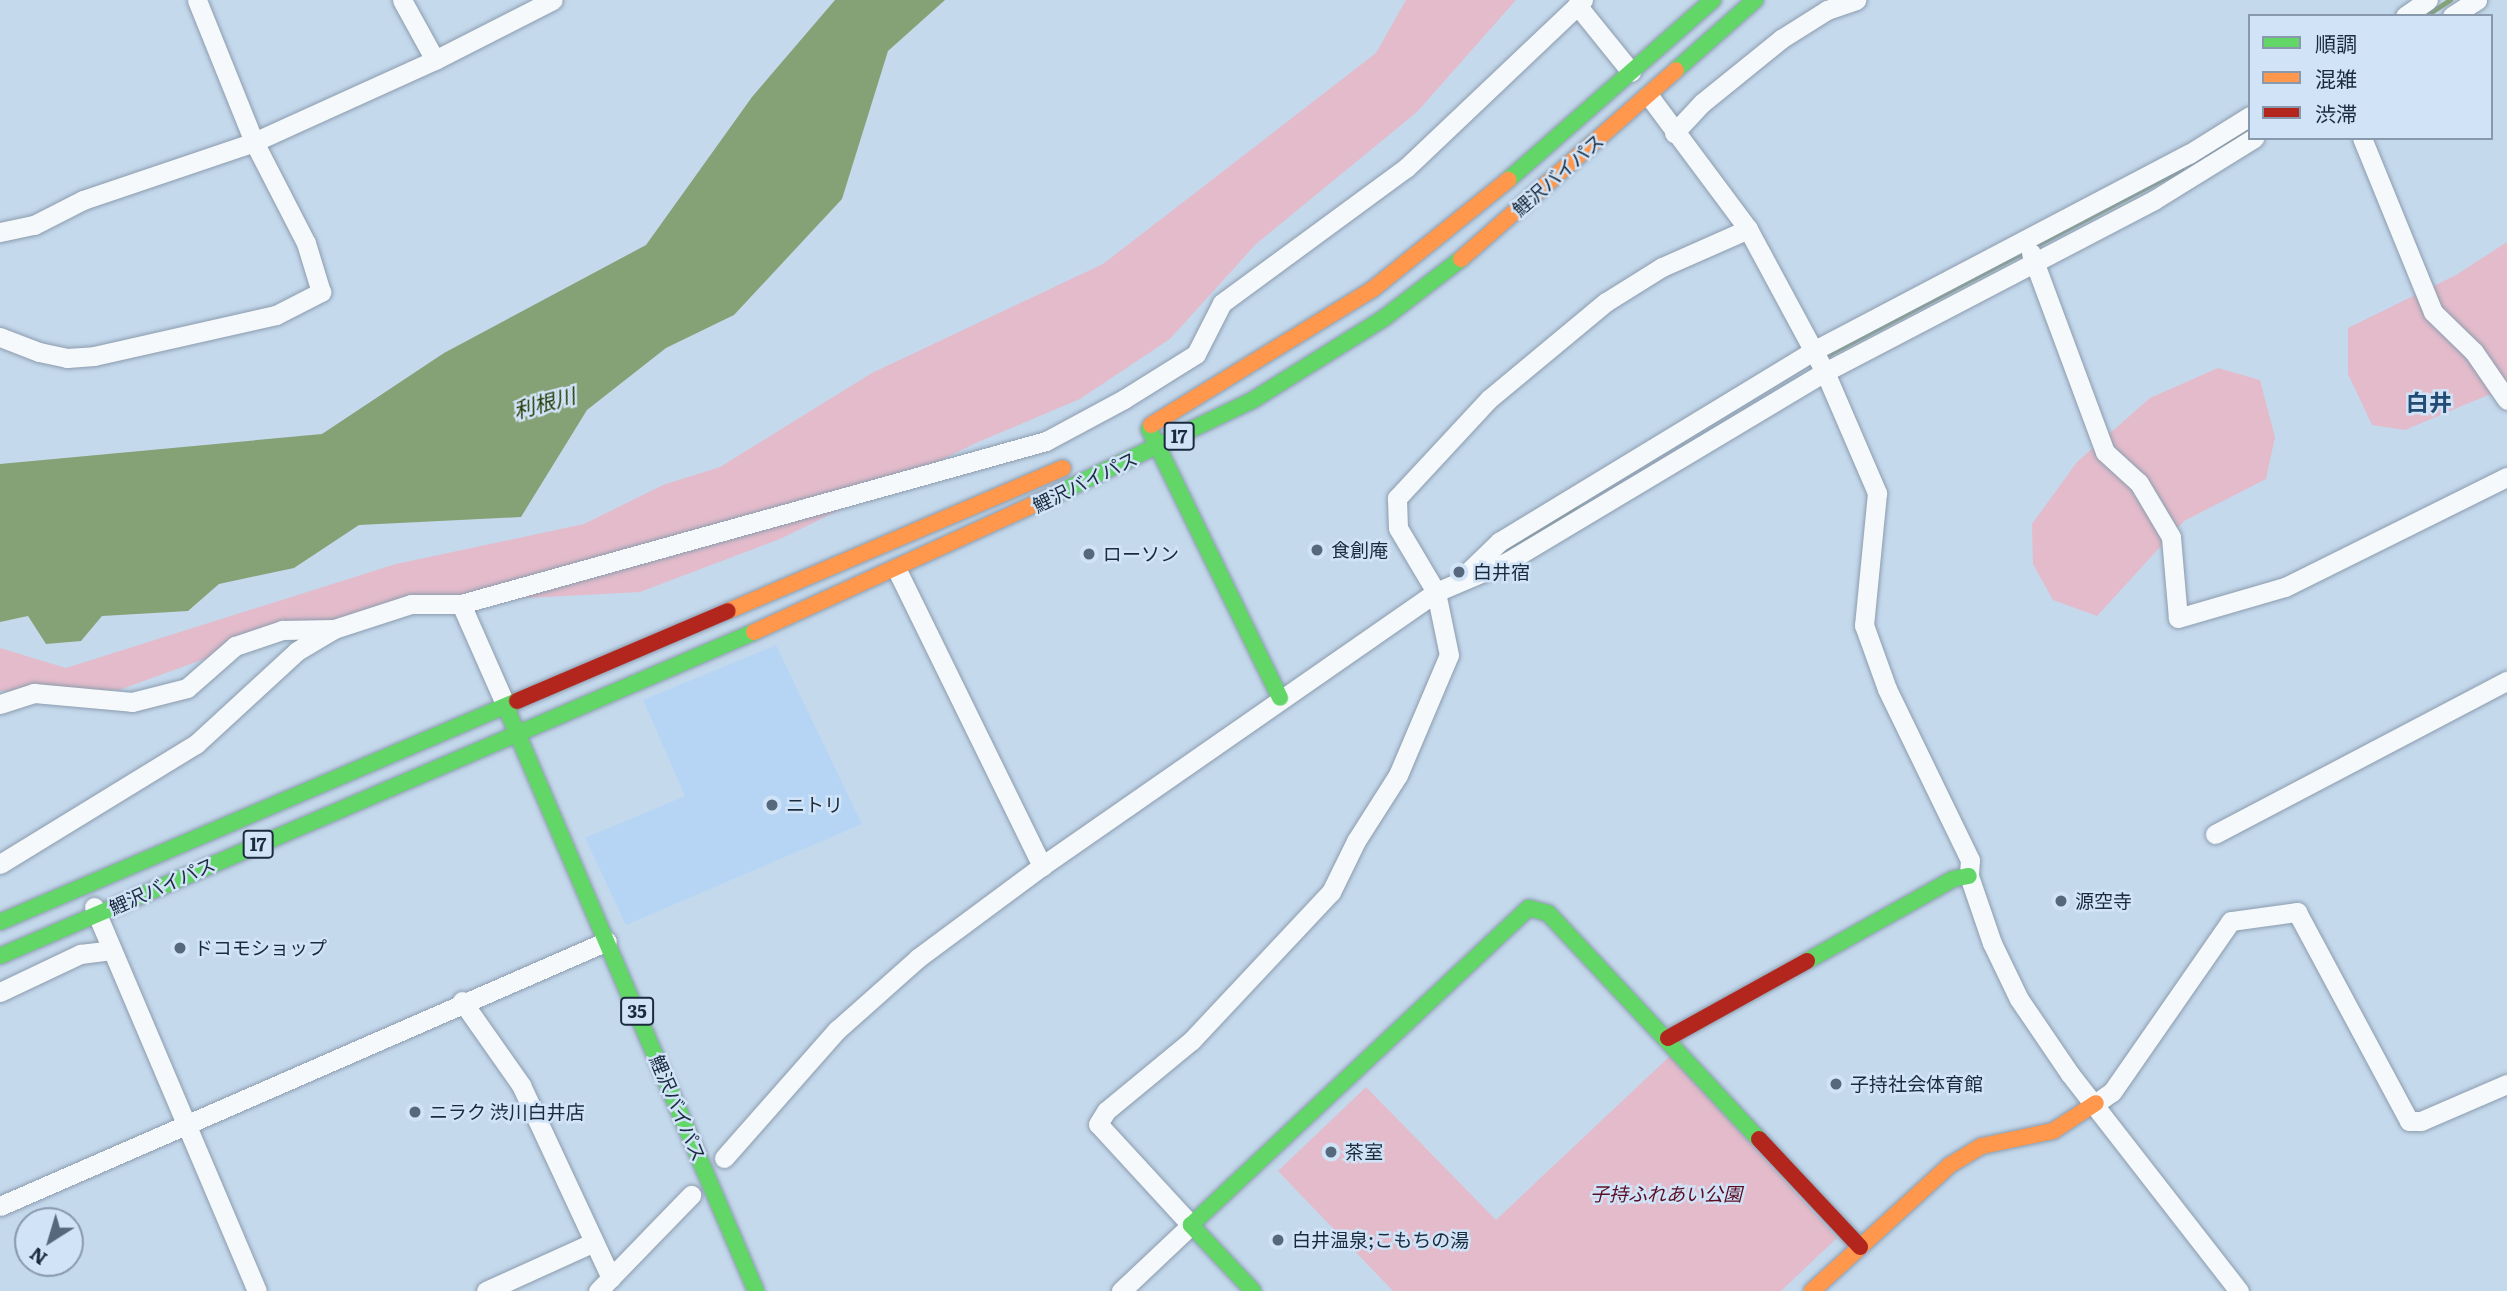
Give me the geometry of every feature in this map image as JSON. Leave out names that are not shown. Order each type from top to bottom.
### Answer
[{"type":"main road","name":"鯉沢バイパス","points":[[1157,447],[1142,429],[1373,289],[1445,234],[1713,0]]},
{"type":"main road","name":"鯉沢バイパス","points":[[0,956],[897,570],[1252,400],[1384,318],[1460,260],[1755,0]]},
{"type":"main road","points":[[1157,447],[1280,698]]},
{"type":"main road","name":"鯉沢バイパス","points":[[0,922],[1081,459]]},
{"type":"main road","name":"鯉沢バイパス","points":[[506,706],[756,1291]]},
{"type":"main road","points":[[1668,1038],[1953,879],[1969,877]]},
{"type":"main road","points":[[1253,1291],[1191,1225],[1530,908],[1548,913],[1668,1038],[1860,1247]]},
{"type":"main road","points":[[1812,1291],[1950,1165],[1982,1146],[2053,1131],[2096,1103]]},
{"type":"street","points":[[0,337],[48,354],[94,356],[276,315],[321,292],[306,243],[254,142],[197,0]]},
{"type":"street","points":[[402,0],[435,60]]},
{"type":"street","points":[[0,232],[34,225],[83,200],[254,142],[435,60],[553,0]]},
{"type":"street","points":[[1674,133],[1702,103],[1782,39],[1827,10],[1856,0]]},
{"type":"street","points":[[2408,14],[2428,0]]},
{"type":"street","points":[[2455,14],[2477,0]]},
{"type":"street","points":[[0,864],[196,744],[297,651],[334,629],[411,604],[461,604],[1046,441],[1196,355],[1222,303],[1406,168],[1580,3],[1631,72]]},
{"type":"street","points":[[1649,96],[1748,229],[1818,361],[1877,493],[1864,625],[1887,689],[1970,860],[1969,877],[1992,943],[2018,999],[2070,1074],[2096,1103],[2239,1291]]},
{"type":"street","points":[[1818,361],[2030,250],[2248,117]]},
{"type":"street","points":[[724,1158],[837,1030],[918,958],[1042,866],[1436,592],[1507,562],[1564,529],[1818,361],[2030,250],[2251,140]]},
{"type":"street","points":[[2363,140],[2433,312],[2474,352],[2507,400]]},
{"type":"street","points":[[1121,1291],[1191,1225],[1098,1124],[1107,1111],[1191,1041],[1331,892],[1356,841],[1398,775],[1449,654],[1436,592],[1395,514],[1397,498],[1412,478],[1489,399],[1606,302],[1662,267],[1748,229]]},
{"type":"street","points":[[2030,250],[2105,452],[2139,483],[2171,537],[2178,618],[2285,587],[2507,477]]},
{"type":"street","points":[[897,570],[1042,866]]},
{"type":"street","points":[[461,604],[506,706]]},
{"type":"street","points":[[0,704],[34,693],[132,702],[187,688],[235,646],[282,631],[334,629]]},
{"type":"street","points":[[2215,834],[2507,681]]},
{"type":"street","points":[[86,887],[257,1291]]},
{"type":"street","points":[[2096,1103],[2112,1092],[2231,921],[2297,912],[2409,1121],[2421,1121],[2507,1084]]},
{"type":"street","points":[[0,1206],[607,940]]},
{"type":"street","points":[[0,992],[80,954],[112,950]]},
{"type":"street","points":[[463,1001],[522,1085],[592,1242],[604,1284],[691,1195]]},
{"type":"street","points":[[486,1291],[592,1242]]},
{"type":"shaded area","points":[[776,645],[862,824],[626,925],[585,838],[685,796],[643,700]]},
{"type":"green space","points":[[1406,0],[1516,0],[1417,112],[1256,244],[1170,339],[1080,399],[978,442],[780,539],[640,592],[411,604],[273,634],[119,690],[0,691],[0,648],[66,668],[396,564],[584,524],[663,485],[720,467],[872,373],[1103,264],[1376,53]]},
{"type":"green space","points":[[2507,242],[2507,387],[2405,430],[2372,425],[2348,374],[2348,328],[2456,275]]},
{"type":"green space","points":[[2218,368],[2260,380],[2275,437],[2266,479],[2184,521],[2097,616],[2053,600],[2033,564],[2032,524],[2077,462],[2150,398]]},
{"type":"green space","name":"子持ふれあい公園","points":[[1670,1056],[1837,1238],[1781,1291],[1393,1291],[1278,1171],[1366,1087],[1496,1220]]},
{"type":"water","name":"利根川","points":[[835,0],[945,0],[888,51],[842,199],[734,315],[666,348],[587,410],[521,517],[359,525],[294,568],[219,584],[188,611],[102,616],[81,641],[46,644],[28,616],[0,622],[0,464],[322,434],[444,353],[646,245],[752,97]]},
{"type":"waterway","points":[[2428,14],[2450,0]]},
{"type":"waterway","points":[[2207,154],[2248,130]]},
{"type":"waterway","points":[[1821,358],[2181,169]]},
{"type":"waterway","points":[[1507,549],[1576,506]]},
{"type":"traffic: fast","points":[[1508,180],[1713,0]]},
{"type":"traffic: fast","points":[[1676,70],[1755,0]]},
{"type":"traffic: fast","points":[[1035,504],[1253,400],[1384,318],[1461,259]]},
{"type":"traffic: fast","points":[[1149,429],[1280,698]]},
{"type":"traffic: fast","points":[[0,956],[754,632]]},
{"type":"traffic: fast","points":[[0,922],[517,701]]},
{"type":"traffic: fast","points":[[508,712],[756,1291]]},
{"type":"traffic: fast","points":[[1807,961],[1953,879],[1969,876]]},
{"type":"traffic: fast","points":[[1253,1291],[1191,1225],[1529,908],[1548,913],[1759,1139]]},
{"type":"traffic: slow","points":[[1461,259],[1676,70]]},
{"type":"traffic: slow","points":[[1151,425],[1373,289],[1508,180]]},
{"type":"traffic: slow","points":[[728,611],[1063,468]]},
{"type":"traffic: slow","points":[[754,632],[1035,504]]},
{"type":"traffic: slow","points":[[1812,1291],[1950,1165],[1982,1146],[2053,1131],[2096,1103]]},
{"type":"traffic: jam","points":[[517,701],[728,611]]},
{"type":"traffic: jam","points":[[1668,1038],[1807,961]]},
{"type":"traffic: jam","points":[[1759,1139],[1860,1247]]},
{"type":"place","name":"食創庵","points":[[1317,550]]},
{"type":"place","name":"ローソン","points":[[1089,554]]},
{"type":"place","name":"白井宿","points":[[1459,572]]},
{"type":"place","name":"ニトリ","points":[[772,805]]},
{"type":"place","name":"源空寺","points":[[2061,901]]},
{"type":"place","name":"ドコモショップ","points":[[180,948]]},
{"type":"place","name":"子持社会体育館","points":[[1836,1084]]},
{"type":"place","name":"ニラク 渋川白井店","points":[[415,1112]]},
{"type":"place","name":"茶室","points":[[1331,1152]]},
{"type":"place","name":"白井温泉;こもちの湯","points":[[1278,1240]]},
{"type":"district","name":"白井","points":[[2429,401]]}]
